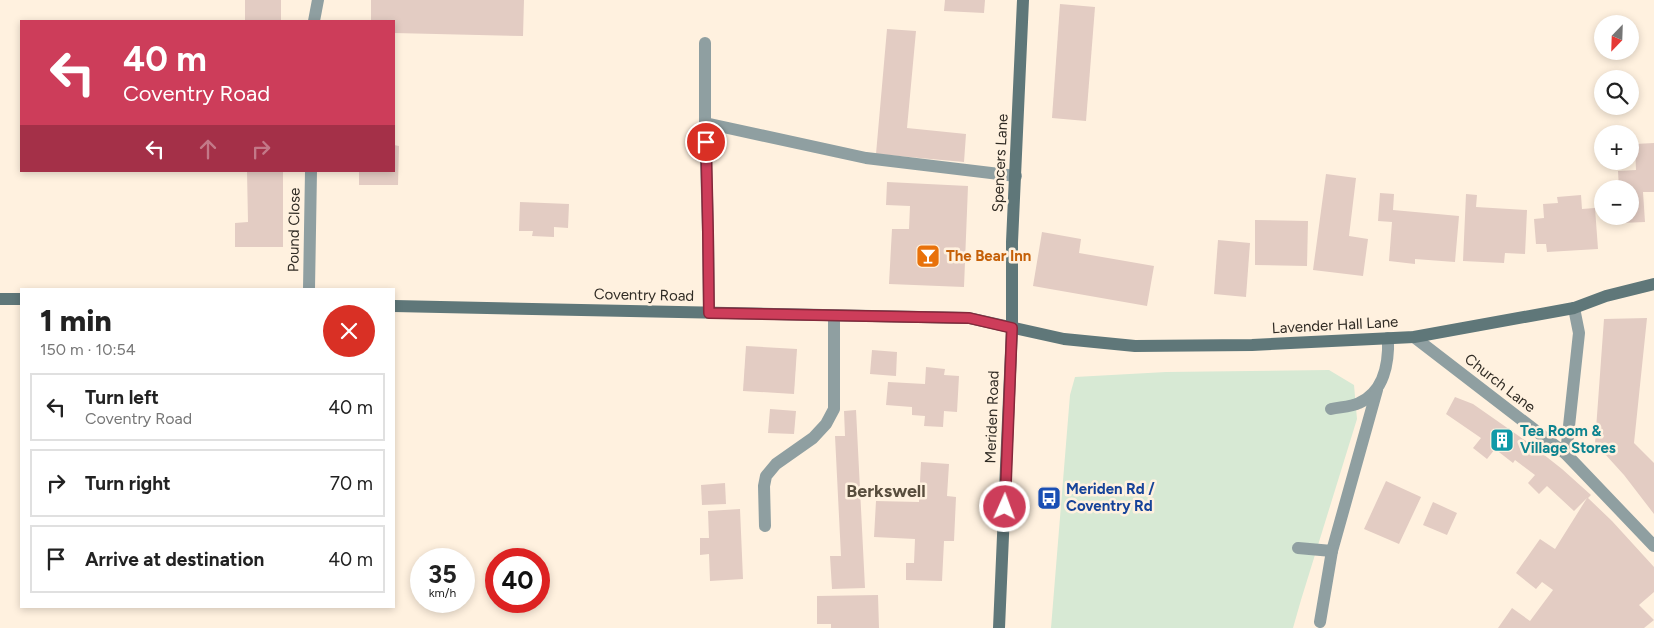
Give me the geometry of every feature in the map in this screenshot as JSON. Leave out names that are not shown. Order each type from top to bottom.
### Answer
[{"type":"street","points":[[314,20],[318,0]]},
{"type":"street","name":"Spencers Lane","points":[[1012,328],[1012,242],[1023,0]]},
{"type":"street","points":[[705,43],[709,313]]},
{"type":"street","points":[[705,124],[866,158],[1016,176]]},
{"type":"street","name":"Pound Close","points":[[309,288],[311,172]]},
{"type":"street","name":"Lavender Hall Lane","points":[[1012,328],[1064,339],[1135,346],[1252,345],[1414,337],[1574,308],[1606,296],[1654,284]]},
{"type":"street","points":[[0,299],[20,299]]},
{"type":"street","name":"Coventry Road","points":[[395,306],[969,318],[1012,328]]},
{"type":"street","points":[[1566,454],[1578,332],[1574,308]]},
{"type":"street","points":[[765,526],[764,486],[766,476],[776,464],[813,438],[826,424],[834,409],[834,316]]},
{"type":"street","name":"Meriden Road","points":[[999,628],[1012,328]]},
{"type":"street","name":"Church Lane","points":[[1414,337],[1566,454],[1654,546]]},
{"type":"street","points":[[1320,622],[1332,551],[1377,390],[1384,374],[1388,356],[1388,338]]},
{"type":"street","points":[[1331,409],[1359,403],[1377,390]]},
{"type":"street","points":[[1298,548],[1332,551]]},
{"type":"green space","points":[[1329,370],[1354,385],[1357,419],[1293,628],[1051,628],[1070,395],[1075,377],[1166,372]]},
{"type":"building","points":[[245,0],[281,0],[281,20],[245,20]]},
{"type":"building","points":[[371,0],[524,0],[523,36],[395,33],[395,20],[371,20]]},
{"type":"building","points":[[945,0],[985,0],[984,13],[944,11]]},
{"type":"building","points":[[1060,4],[1095,7],[1086,121],[1052,118]]},
{"type":"building","points":[[887,29],[916,31],[907,128],[966,134],[964,162],[876,154]]},
{"type":"building","points":[[1654,143],[1654,192],[1643,192],[1645,222],[1639,222],[1639,180],[1618,180],[1618,171],[1639,170],[1639,144]]},
{"type":"building","points":[[395,145],[399,146],[398,185],[359,185],[359,172],[395,172]]},
{"type":"building","points":[[247,172],[283,172],[283,247],[235,247],[235,223],[248,222]]},
{"type":"building","points":[[1326,174],[1356,178],[1349,236],[1368,239],[1363,276],[1313,270]]},
{"type":"building","name":"The Bear Inn","points":[[887,182],[968,186],[964,287],[889,284],[892,229],[909,229],[910,206],[886,205]]},
{"type":"building","points":[[1380,193],[1394,194],[1393,210],[1459,216],[1455,262],[1415,259],[1415,264],[1389,261],[1392,222],[1378,221]]},
{"type":"building","points":[[1466,194],[1477,195],[1476,207],[1527,210],[1525,254],[1505,253],[1504,263],[1463,261]]},
{"type":"building","points":[[1581,195],[1582,209],[1594,208],[1594,225],[1596,225],[1598,249],[1547,252],[1546,244],[1536,244],[1534,219],[1544,218],[1543,204],[1558,203],[1557,197]]},
{"type":"building","points":[[520,202],[569,204],[568,228],[554,227],[554,237],[532,236],[533,231],[519,231]]},
{"type":"building","points":[[1255,220],[1308,221],[1307,266],[1255,265]]},
{"type":"building","points":[[1042,232],[1081,239],[1079,253],[1154,266],[1147,306],[1033,286]]},
{"type":"building","points":[[1218,240],[1250,243],[1246,297],[1214,294]]},
{"type":"building","points":[[1647,318],[1634,443],[1654,463],[1654,514],[1624,475],[1595,443],[1604,319]]},
{"type":"building","points":[[746,346],[797,349],[794,394],[743,391]]},
{"type":"building","points":[[872,350],[897,352],[896,376],[870,374]]},
{"type":"building","points":[[926,367],[945,369],[944,375],[959,376],[957,412],[944,411],[943,427],[924,426],[925,416],[912,415],[912,407],[886,405],[888,382],[925,384]]},
{"type":"building","points":[[1455,397],[1473,404],[1529,443],[1591,495],[1588,498],[1654,567],[1654,592],[1639,605],[1654,620],[1644,628],[1498,628],[1512,608],[1530,621],[1553,590],[1542,582],[1536,589],[1516,573],[1540,539],[1555,549],[1587,498],[1574,511],[1547,486],[1539,494],[1528,483],[1535,475],[1515,460],[1513,463],[1495,449],[1487,459],[1473,448],[1481,438],[1446,414]]},
{"type":"building","points":[[770,409],[796,411],[794,434],[768,433]]},
{"type":"building","points":[[856,410],[865,588],[832,589],[830,556],[841,556],[835,436],[845,436],[844,411]]},
{"type":"building","points":[[921,462],[949,464],[947,496],[956,497],[954,541],[944,541],[942,581],[906,580],[906,563],[914,563],[915,539],[874,537],[876,501],[919,502]]},
{"type":"building","points":[[1386,481],[1421,497],[1399,544],[1364,529]]},
{"type":"building","points":[[725,483],[726,504],[702,505],[701,485]]},
{"type":"building","points":[[1433,502],[1457,513],[1447,535],[1423,525]]},
{"type":"building","points":[[740,509],[743,579],[710,581],[709,554],[700,555],[700,538],[709,538],[708,511]]},
{"type":"building","points":[[878,595],[879,628],[831,628],[831,624],[817,624],[817,596]]},
{"type":"place","name":"The Bear Inn","points":[[928,256]]},
{"type":"place","name":"Tea Room & Village Stores","points":[[1502,440]]},
{"type":"place","name":"Meriden Rd / Coventry Rd","points":[[1049,498]]},
{"type":"district","name":"Berkswell","points":[[886,491]]},
{"type":"route","points":[[706,142],[709,313],[969,318],[1012,328],[1005,507]]}]
